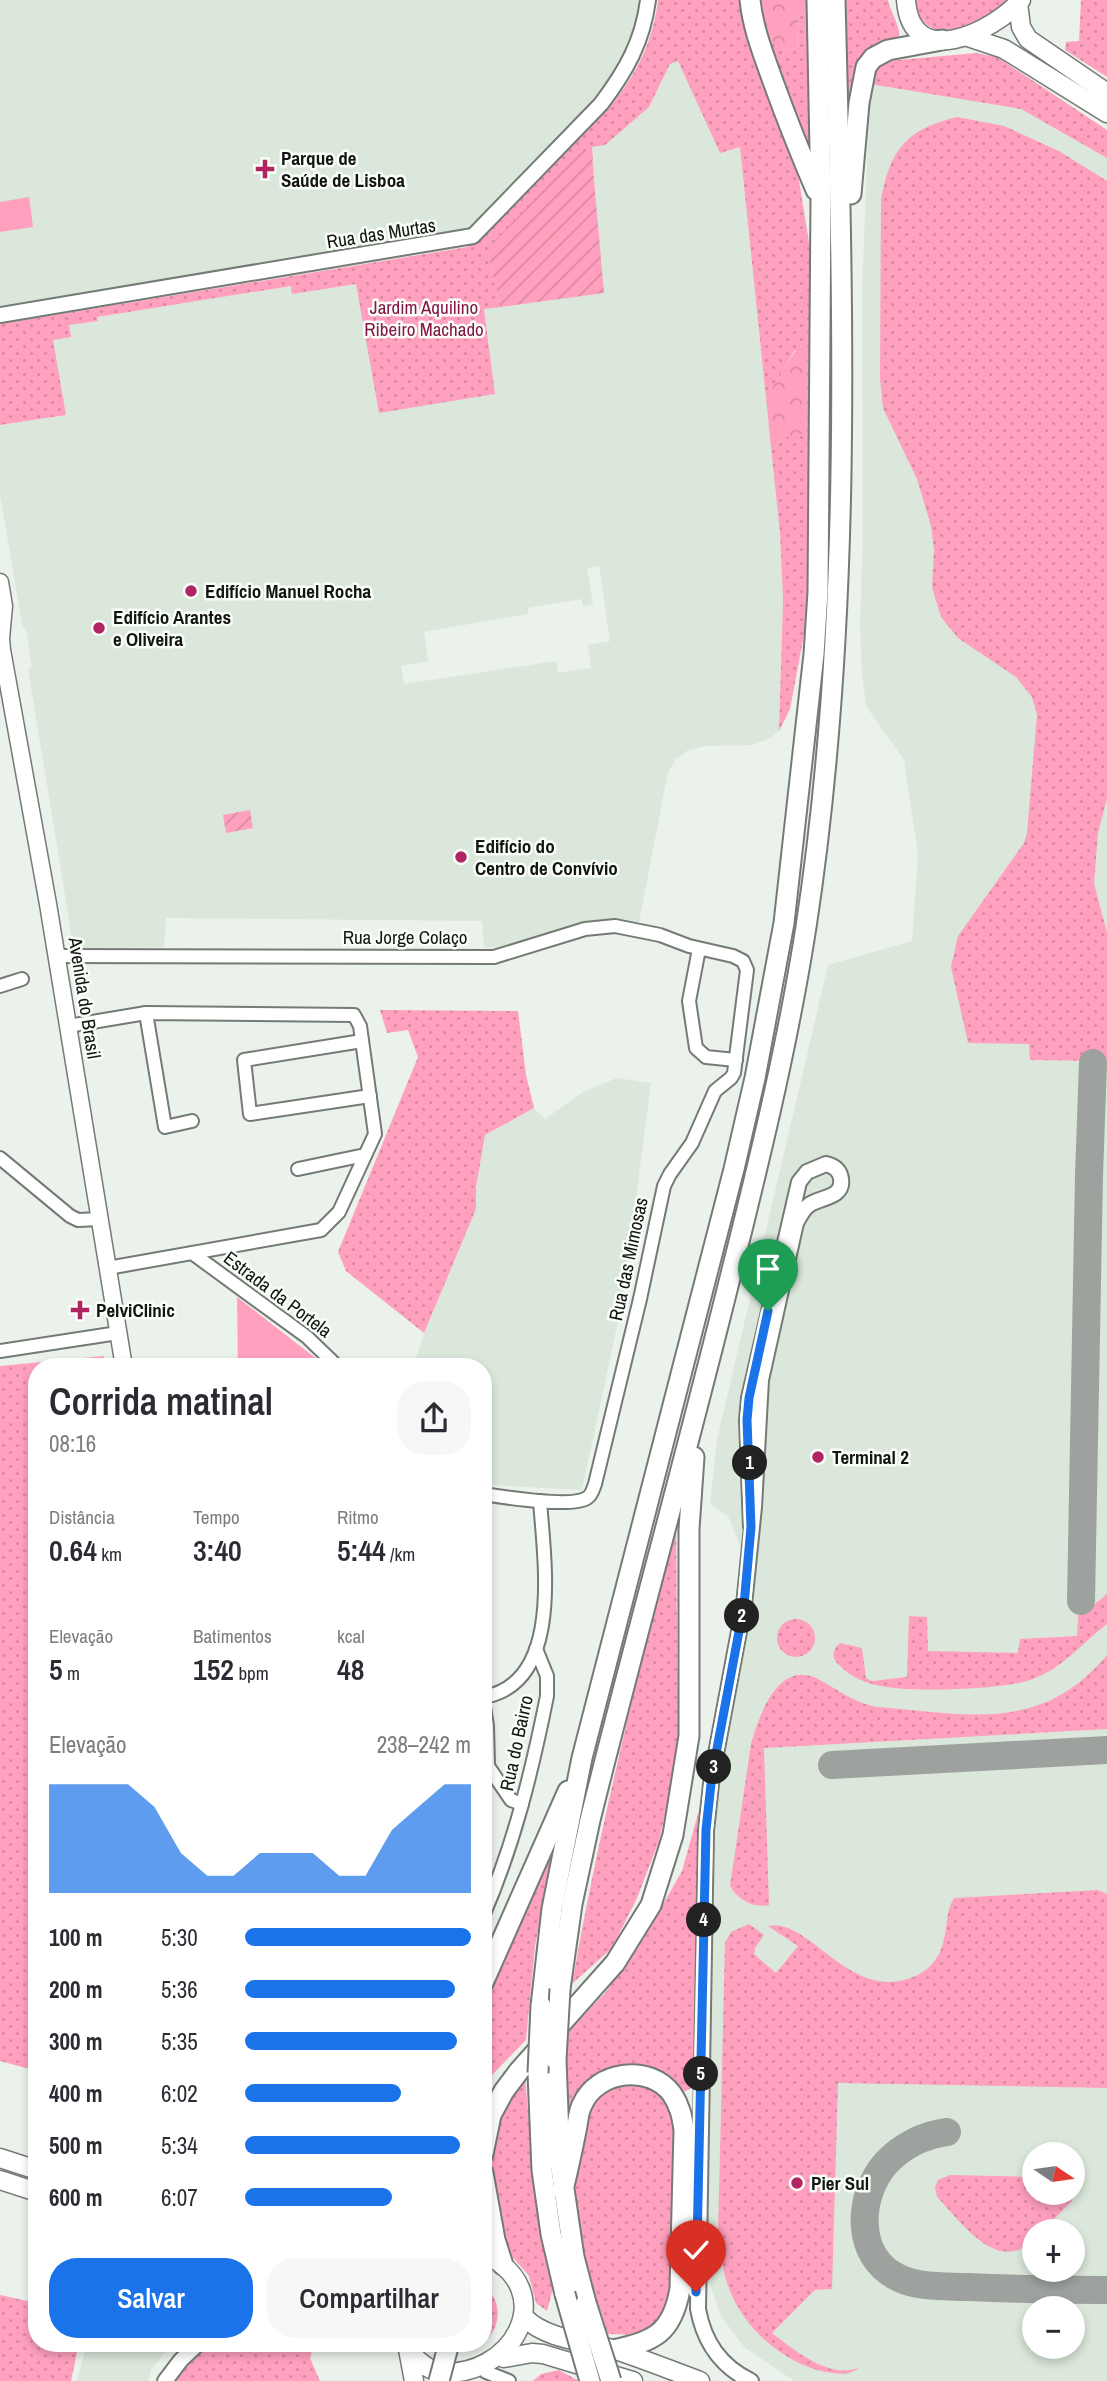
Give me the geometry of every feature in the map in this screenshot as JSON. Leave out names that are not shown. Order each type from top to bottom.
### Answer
[{"type":"highway","points":[[750,0],[761,48],[796,144],[821,200]]},
{"type":"highway","points":[[590,2381],[551,2234],[542,2170],[538,2073],[541,2006],[552,1909],[582,1758],[734,1169],[755,1079],[784,923],[814,654],[818,592],[821,200],[817,0]]},
{"type":"highway","points":[[611,2381],[574,2257],[563,2190],[556,2060],[560,1989],[572,1904],[590,1820],[753,1184],[806,927],[828,749],[839,594],[842,286],[835,0]]},
{"type":"highway","points":[[842,286],[864,72],[873,58],[882,52],[942,40]]},
{"type":"highway","points":[[492,2113],[519,2071],[615,1963],[651,1905],[673,1835],[689,1736],[689,1528],[697,1410]]},
{"type":"highway","points":[[492,1963],[582,1758]]},
{"type":"highway","points":[[492,2089],[523,2050],[578,2004]]},
{"type":"highway","points":[[563,2190],[582,2105],[591,2091],[605,2080],[622,2074],[641,2075],[657,2081],[670,2092],[680,2108],[684,2130],[680,2289],[677,2306],[657,2335],[645,2343],[613,2350]]},
{"type":"highway","points":[[492,2223],[503,2265]]},
{"type":"highway","points":[[439,2381],[447,2352]]},
{"type":"highway","points":[[450,2381],[458,2352]]},
{"type":"main road","points":[[906,0],[908,17],[917,30],[942,40],[968,37],[987,28],[1020,2]]},
{"type":"main road","points":[[1020,2],[1021,27],[1031,43],[1107,93]]},
{"type":"main road","points":[[968,37],[1004,49],[1107,113]]},
{"type":"main road","name":"Avenida do Brasil","points":[[0,582],[4,606],[0,645],[29,789],[122,1358]]},
{"type":"main road","points":[[0,2158],[28,2167]]},
{"type":"main road","points":[[0,2180],[28,2189]]},
{"type":"main road","points":[[492,2258],[503,2265],[516,2282],[524,2302],[525,2318],[521,2334],[504,2358]]},
{"type":"main road","points":[[525,2318],[545,2332],[613,2350],[699,2381]]},
{"type":"main road","points":[[408,2352],[415,2381]]},
{"type":"main road","points":[[412,2352],[423,2365],[446,2375],[475,2376],[504,2358],[532,2353],[633,2381]]},
{"type":"street","name":"Rua das Murtas","points":[[0,315],[473,236],[614,88],[636,50],[648,0]]},
{"type":"street","points":[[0,678],[9,694]]},
{"type":"street","name":"Rua Jorge Colaço","points":[[57,956],[494,957],[586,929],[615,926],[660,935],[743,961]]},
{"type":"street","points":[[699,949],[689,1001],[696,1048],[706,1057],[736,1060]]},
{"type":"street","name":"Rua das Mimosas","points":[[540,1501],[586,1499],[595,1485],[664,1186],[692,1143],[715,1091],[731,1078],[736,1060],[747,971],[743,961]]},
{"type":"street","points":[[0,986],[22,979]]},
{"type":"street","points":[[68,1026],[146,1013],[354,1015],[360,1026],[375,1134],[339,1212],[321,1230],[108,1268]]},
{"type":"street","points":[[146,1013],[165,1127],[192,1121]]},
{"type":"street","points":[[362,1041],[244,1060],[250,1114],[370,1096]]},
{"type":"street","points":[[298,1169],[365,1156]]},
{"type":"street","points":[[0,1158],[70,1216],[78,1220],[100,1219]]},
{"type":"street","points":[[751,1527],[747,1420],[749,1398],[796,1190],[803,1176],[826,1164],[840,1173],[842,1178],[839,1189],[831,1196],[806,1206],[801,1214],[793,1235],[761,1380],[751,1527],[744,1605],[712,1775],[706,1830],[696,2292],[701,2325],[713,2350],[733,2370],[751,2381]]},
{"type":"street","points":[[815,1168],[809,1177],[810,1187],[816,1195],[826,1198]]},
{"type":"street","name":"Estrada da Portela","points":[[192,1253],[307,1337],[329,1358]]},
{"type":"street","points":[[0,1351],[118,1333]]},
{"type":"street","points":[[492,1495],[540,1501]]},
{"type":"street","name":"Rua do Bairro","points":[[492,1696],[512,1686],[529,1667],[536,1650],[546,1580],[540,1501]]},
{"type":"street","name":"Rua do Bairro","points":[[492,1893],[522,1804],[547,1696],[547,1676],[536,1650]]},
{"type":"street","points":[[492,1773],[511,1800],[522,1804]]},
{"type":"street","points":[[165,2381],[189,2352]]},
{"type":"street","points":[[475,2376],[509,2381]]},
{"type":"shaded area","name":"Parque de Saúde de Lisboa","points":[[0,0],[644,0],[640,24],[611,86],[476,226],[461,234],[0,310]]},
{"type":"shaded area","points":[[678,60],[720,152],[740,147],[780,533],[783,599],[779,731],[769,739],[752,745],[707,746],[688,750],[676,759],[668,772],[639,922],[585,925],[509,946],[484,948],[482,921],[166,918],[164,947],[84,948],[72,938],[28,669],[32,666],[26,629],[23,628],[0,495],[0,425],[66,415],[52,340],[69,325],[98,321],[97,317],[291,286],[293,293],[356,283],[495,394],[484,309],[595,185],[592,147],[649,107],[670,64]],"holes":[[[599,566],[610,641],[588,645],[591,668],[558,673],[556,661],[404,684],[401,666],[428,661],[424,632],[528,614],[528,608],[582,599],[583,606],[593,604],[587,568]]]},
{"type":"shaded area","points":[[870,84],[1021,109],[1107,158],[1107,2381],[794,2381],[744,2347],[721,2316],[703,2264],[715,1807],[753,1578],[728,1516],[710,1504],[717,1440],[828,965],[912,941],[918,854],[904,760],[866,706],[862,673],[860,625],[863,533],[862,292]]},
{"type":"shaded area","points":[[617,1078],[651,1083],[623,1298],[582,1490],[492,1485],[492,1358],[416,1358],[476,1209],[476,1187],[485,1135],[534,1108],[545,1119],[583,1092]]},
{"type":"shaded area","points":[[85,2352],[166,2352],[151,2370],[148,2381],[77,2381]]},
{"type":"green space","name":"Jardim Aquilino Ribeiro Machado","points":[[658,0],[746,0],[798,174],[810,249],[812,286],[808,613],[790,709],[779,731],[783,599],[780,533],[770,438],[777,439],[805,350],[795,350],[766,398],[740,147],[720,153],[678,61],[670,64],[649,107],[605,145],[592,147],[595,185],[592,157],[488,254],[500,307],[484,309],[495,394],[379,413],[356,284],[292,294],[291,286],[97,317],[98,321],[69,325],[71,337],[53,340],[66,415],[0,425],[0,324],[467,247],[481,240],[619,95],[642,57],[652,30]]},
{"type":"green space","points":[[757,0],[760,0],[769,34],[780,50],[797,48],[799,14],[807,10],[811,162],[766,39]]},
{"type":"green space","points":[[760,0],[807,0],[807,10],[799,14],[797,48],[780,50],[775,45],[766,27]]},
{"type":"green space","points":[[843,0],[888,0],[899,35],[899,40],[881,45],[848,182]]},
{"type":"green space","points":[[913,0],[1009,0],[991,15],[967,28],[943,31],[932,28],[922,20]]},
{"type":"green space","points":[[1081,0],[1107,0],[1107,77],[1065,50],[1066,42],[1079,41]]},
{"type":"green space","points":[[976,53],[997,57],[1107,130],[1107,158],[1021,109],[870,84],[877,67],[888,61]]},
{"type":"green space","points":[[957,117],[1004,126],[1059,151],[1107,181],[1107,799],[1098,833],[1094,884],[1107,932],[1107,1061],[1030,1060],[1029,1044],[968,1043],[951,967],[958,936],[1024,843],[1037,715],[1032,697],[1016,677],[958,638],[941,617],[932,587],[934,550],[931,526],[917,479],[883,408],[880,379],[881,200],[885,182],[896,154],[913,135]]},
{"type":"green space","points":[[586,150],[592,157],[604,293],[500,307],[488,254],[491,245],[579,153]]},
{"type":"green space","points":[[29,197],[33,227],[0,232],[0,202]]},
{"type":"green space","points":[[796,350],[805,350],[805,433],[770,438],[766,398]]},
{"type":"green space","points":[[250,810],[253,828],[226,833],[223,815]]},
{"type":"green space","points":[[380,1010],[518,1011],[526,1075],[534,1108],[485,1135],[476,1187],[476,1209],[424,1333],[346,1271],[338,1252],[418,1057],[408,1030],[387,1033]]},
{"type":"green space","points":[[237,1297],[315,1358],[238,1358]]},
{"type":"green space","points":[[28,1363],[28,2069],[0,2061],[0,1366]]},
{"type":"green space","points":[[676,1522],[678,1733],[670,1793],[659,1841],[637,1898],[612,1948],[572,1984],[607,1810]]},
{"type":"green space","points":[[1107,1594],[1107,1624],[1052,1670],[1030,1680],[998,1686],[953,1689],[890,1687],[856,1678],[839,1665],[834,1657],[835,1648],[840,1643],[862,1648],[866,1678],[872,1681],[907,1677],[909,1616],[927,1617],[928,1651],[1018,1653],[1020,1639],[1077,1636],[1079,1604],[1095,1604]]},
{"type":"green space","points":[[796,1619],[810,1624],[815,1638],[810,1652],[796,1657],[782,1652],[777,1638],[782,1624]]},
{"type":"green space","points":[[1107,1655],[1107,1729],[764,1748],[769,1905],[747,1902],[730,1886],[751,1744],[765,1706],[781,1683],[804,1675],[877,1707],[942,1713],[1001,1713],[1029,1708],[1056,1697],[1082,1680]]},
{"type":"green space","points":[[701,1803],[693,2087],[680,2094],[602,2076],[569,2142],[566,2034],[605,1993],[638,1948],[682,1871]]},
{"type":"green space","points":[[554,1849],[535,1946],[526,2040],[492,2075],[492,1984]]},
{"type":"green space","points":[[1098,1890],[1107,1894],[1107,2088],[838,2083],[832,2289],[815,2290],[772,2333],[812,2361],[824,2366],[835,2370],[858,2368],[843,2374],[833,2373],[791,2359],[766,2341],[746,2319],[729,2289],[720,2253],[718,2234],[725,1943],[731,1932],[749,1924],[764,1935],[754,1954],[776,1973],[798,1946],[768,1926],[782,1926],[797,1932],[843,1966],[861,1975],[879,1981],[899,1981],[921,1973],[938,1956],[954,1898]]},
{"type":"green space","points":[[525,2076],[534,2183],[553,2288],[547,2311],[536,2303],[529,2276],[504,2247],[492,2178],[492,2150],[502,2109]]},
{"type":"green space","points":[[627,2079],[653,2086],[665,2096],[679,2136],[674,2285],[658,2325],[640,2335],[608,2334],[591,2282],[578,2222],[575,2182],[577,2147],[591,2106],[607,2086]]},
{"type":"green space","points":[[950,2175],[1022,2177],[1022,2205],[1068,2205],[1054,2219],[1022,2219],[1022,2248],[1007,2252],[981,2242],[969,2231],[937,2197],[935,2187],[938,2180]]},
{"type":"green space","points":[[0,2295],[28,2301],[28,2352],[77,2352],[71,2381],[0,2381]]},
{"type":"green space","points":[[492,2296],[497,2311],[492,2332]]},
{"type":"green space","points":[[199,2352],[312,2352],[310,2358],[320,2381],[172,2381]]},
{"type":"green space","points":[[559,2370],[579,2381],[533,2381],[541,2374]]},
{"type":"taxiway","points":[[1081,1601],[1093,1063]]},
{"type":"taxiway","points":[[832,1765],[1107,1750]]},
{"type":"taxiway","points":[[947,2132],[914,2142],[892,2157],[876,2177],[869,2192],[865,2225],[867,2241],[884,2268],[907,2281],[933,2286],[1107,2290]]},
{"type":"place","name":"Parque de Saúde de Lisboa","points":[[265,169]]},
{"type":"place","name":"Edifício Manuel Rocha","points":[[191,591]]},
{"type":"place","name":"Edifício Arantes e Oliveira","points":[[99,628]]},
{"type":"place","name":"Edifício do Centro de Convívio","points":[[461,857]]},
{"type":"place","name":"PelviClinic","points":[[80,1310]]},
{"type":"place","name":"Terminal 2","points":[[818,1457]]},
{"type":"place","name":"Pier Sul","points":[[797,2183]]},
{"type":"route","points":[[696,2292],[707,1812],[744,1605],[751,1527],[747,1420],[752,1379],[768,1311]]}]
